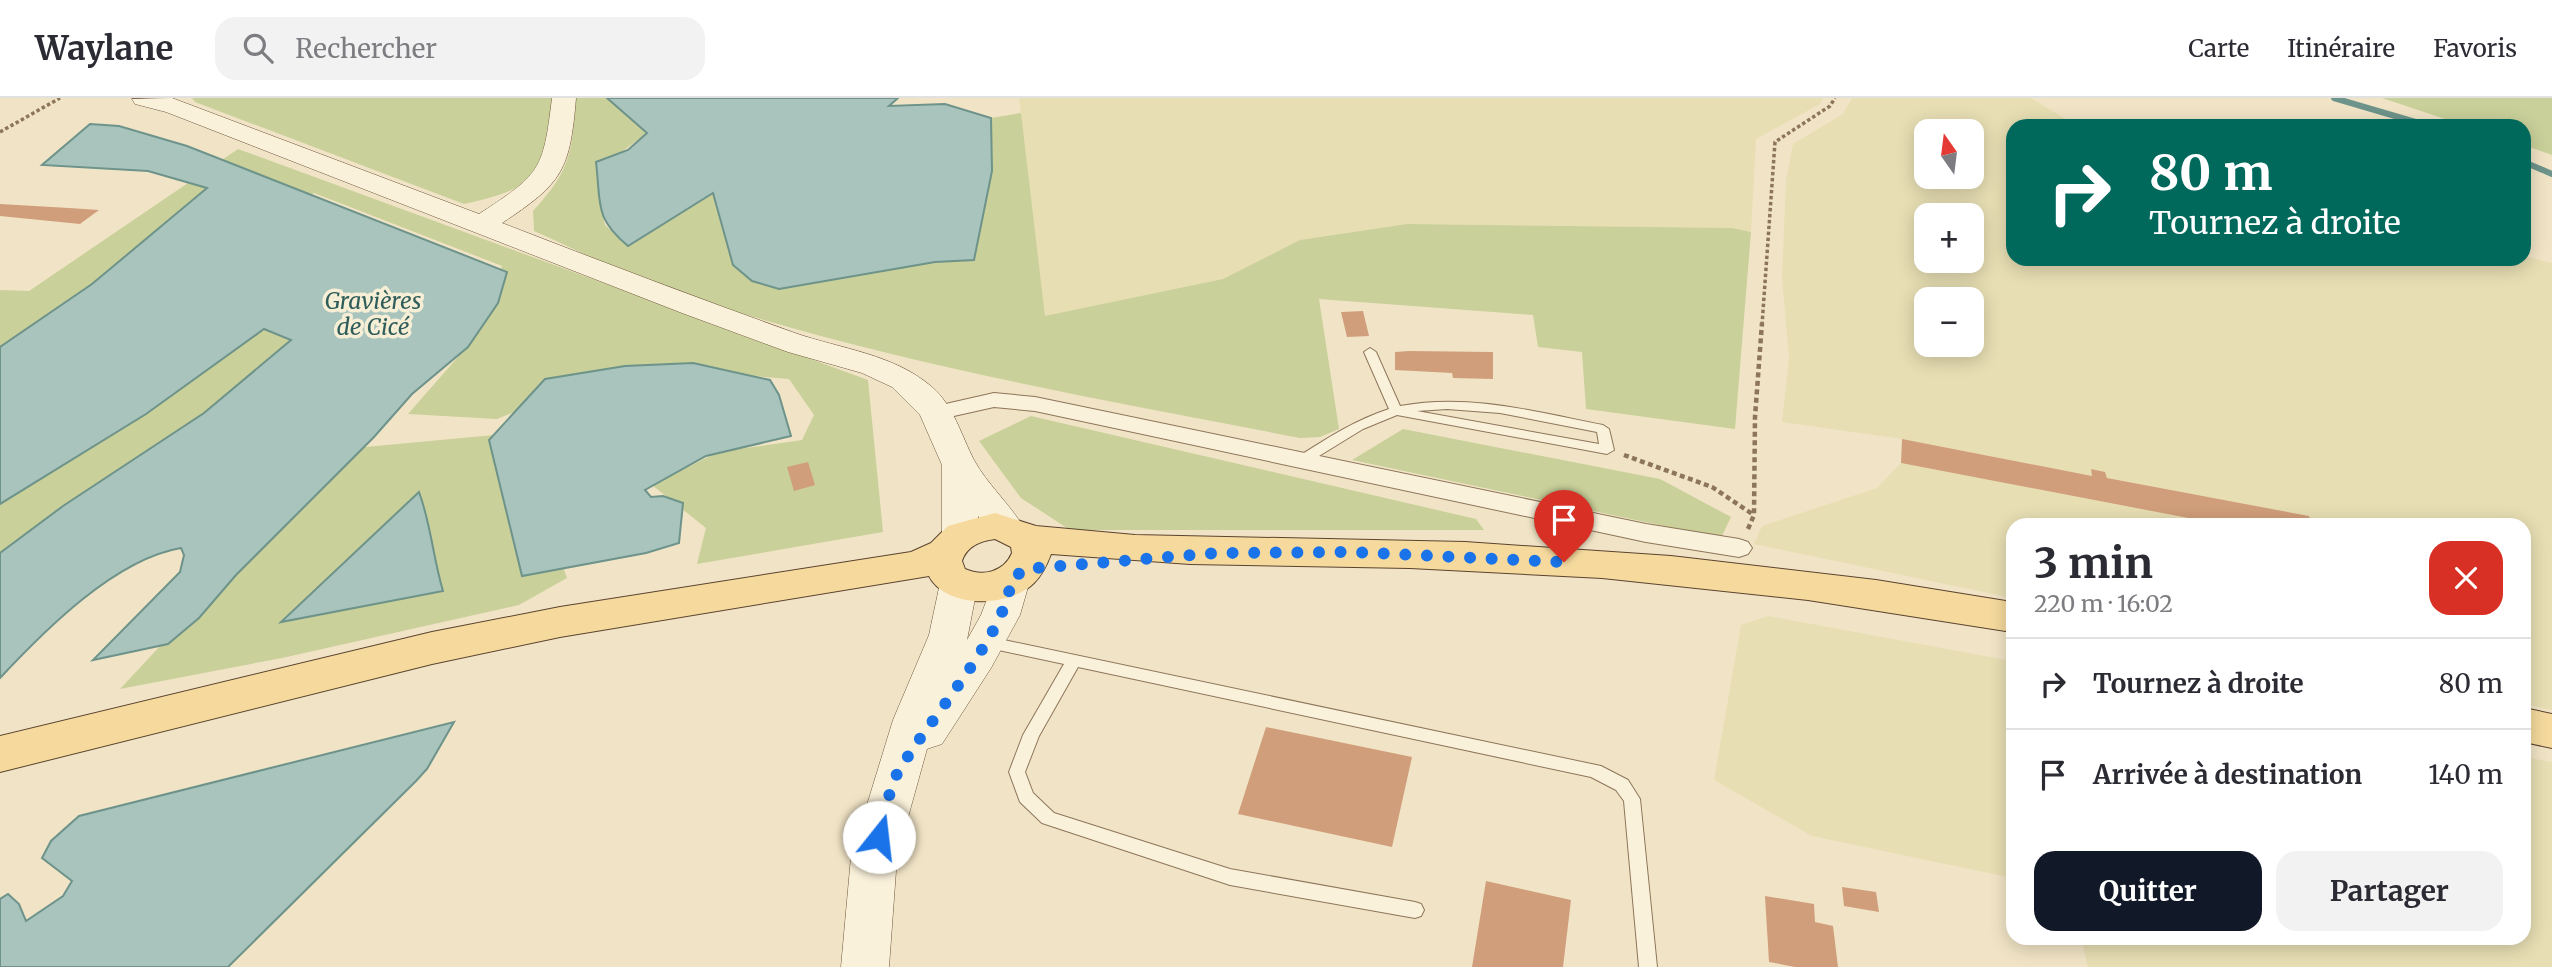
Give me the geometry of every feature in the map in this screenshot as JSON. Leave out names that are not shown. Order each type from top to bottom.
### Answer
[{"type":"main road","points":[[145,98],[174,106],[693,307],[799,345],[873,366],[903,380],[923,396],[936,413],[959,465],[1017,554],[1010,593],[967,638],[896,776],[874,857],[865,967]]},
{"type":"main road","points":[[481,225],[543,183],[554,167],[559,148],[564,98]]},
{"type":"main road","points":[[959,465],[953,562],[967,638]]},
{"type":"main road","points":[[0,754],[432,648],[560,622],[953,562],[982,527],[1017,554],[1349,552],[1589,563],[1824,588],[2006,616]]},
{"type":"main road","points":[[953,562],[984,587],[1017,554]]},
{"type":"main road","points":[[2531,726],[2552,731]]},
{"type":"street","points":[[936,413],[994,400],[1035,404],[1632,530],[1739,548]]},
{"type":"lane","points":[[1370,352],[1396,411]]},
{"type":"lane","points":[[1301,461],[1338,436],[1396,411],[1458,404],[1603,429],[1607,450],[1396,411]]},
{"type":"lane","points":[[967,638],[1595,771],[1622,785],[1632,799],[1648,967]]},
{"type":"lane","points":[[1074,661],[1031,735],[1017,772],[1026,797],[1048,818],[1230,877],[1415,910]]},
{"type":"path","points":[[0,132],[60,98]]},
{"type":"path","points":[[1739,548],[1754,515],[1755,417],[1775,142],[1830,106],[1835,98]]},
{"type":"path","points":[[1607,450],[1712,487],[1754,515]]},
{"type":"shaded area","points":[[1019,98],[1823,98],[1820,104],[1756,139],[1751,232],[1732,228],[1407,224],[1300,240],[1223,279],[1045,317]]},
{"type":"shaded area","points":[[1852,98],[2031,98],[2066,119],[2006,119],[2006,266],[2531,266],[2531,258],[2552,263],[2552,710],[2531,706],[2531,518],[2310,518],[2107,478],[2105,472],[2091,469],[2092,476],[1902,439],[1782,422],[1789,358],[1782,277],[1786,180],[1793,144],[1843,114]]},
{"type":"shaded area","points":[[1901,463],[2189,518],[2006,518],[2006,597],[1754,544],[1762,526],[1877,488]]},
{"type":"shaded area","points":[[1768,616],[2006,660],[2006,877],[1812,836],[1714,780],[1741,625]]},
{"type":"shaded area","points":[[2531,758],[2552,762],[2552,967],[2088,967],[2083,945],[2531,945]]},
{"type":"green space","points":[[192,98],[554,98],[547,144],[535,173],[509,191],[464,204],[195,102]]},
{"type":"green space","points":[[576,98],[607,98],[647,133],[620,153],[600,199],[605,225],[629,246],[713,193],[733,265],[752,281],[779,289],[935,262],[974,260],[992,171],[991,118],[1021,113],[1045,316],[1223,279],[1300,240],[1407,224],[1732,228],[1751,232],[1735,429],[1586,409],[1582,352],[1538,347],[1533,315],[1319,299],[1339,429],[1320,437],[1300,438],[977,374],[817,335],[660,287],[534,231],[533,211],[555,184],[571,147]]},
{"type":"green space","points":[[2382,98],[2552,98],[2552,155],[2531,148],[2531,119],[2445,119]]},
{"type":"green space","points":[[238,149],[868,380],[883,532],[697,564],[706,528],[652,485],[718,452],[802,440],[814,415],[789,379],[626,366],[497,419],[408,414],[472,341],[502,266],[314,193],[196,266],[0,406],[0,290],[29,291]]},
{"type":"green space","points":[[264,328],[291,340],[204,413],[63,506],[0,553],[0,504],[146,414]]},
{"type":"green space","points":[[1031,416],[1476,519],[1484,530],[1070,530],[1021,498],[979,441]]},
{"type":"green space","points":[[1403,429],[1660,479],[1731,517],[1721,538],[1352,460]]},
{"type":"green space","points":[[515,433],[567,578],[519,605],[282,658],[120,689],[344,449]]},
{"type":"water","points":[[607,98],[898,98],[889,106],[945,104],[991,118],[992,171],[974,260],[935,262],[779,289],[752,281],[733,265],[713,193],[628,246],[604,218],[599,200],[596,162],[628,150],[647,133]]},
{"type":"water","name":"Gravières de Cicé","points":[[90,124],[119,126],[187,146],[507,272],[498,303],[468,347],[412,394],[374,437],[236,575],[199,618],[168,644],[93,660],[180,572],[184,555],[181,548],[131,566],[106,582],[59,619],[0,678],[0,553],[63,506],[204,413],[291,340],[264,329],[146,414],[0,504],[0,347],[92,284],[207,188],[148,171],[42,165]]},
{"type":"water","points":[[693,363],[770,380],[779,395],[791,436],[706,456],[645,490],[651,497],[663,496],[683,503],[679,543],[646,553],[522,576],[489,440],[545,379],[625,366]]},
{"type":"water","points":[[419,492],[443,591],[281,622]]},
{"type":"water","points":[[454,722],[427,769],[416,781],[228,967],[0,967],[0,899],[8,894],[19,904],[26,921],[63,896],[72,881],[42,858],[51,841],[79,816]]},
{"type":"building","points":[[0,204],[99,210],[80,224],[0,216]]},
{"type":"building","points":[[1363,311],[1369,336],[1347,337],[1341,312]]},
{"type":"building","points":[[1395,352],[1493,352],[1493,379],[1453,378],[1452,373],[1395,370]]},
{"type":"building","points":[[1902,439],[2092,476],[2091,469],[2105,472],[2107,478],[2310,518],[2188,518],[1901,463]]},
{"type":"building","points":[[808,462],[815,485],[794,491],[787,467]]},
{"type":"building","points":[[1266,727],[1412,757],[1392,847],[1238,814]]},
{"type":"building","points":[[1486,881],[1571,900],[1563,967],[1472,967]]},
{"type":"building","points":[[1842,887],[1876,892],[1879,912],[1844,906]]},
{"type":"building","points":[[1765,896],[1814,904],[1815,922],[1833,926],[1838,967],[1795,967],[1769,962]]},
{"type":"waterway","points":[[2334,98],[2405,119]]},
{"type":"waterway","points":[[2531,165],[2552,174]]},
{"type":"route","points":[[879,837],[896,776],[985,642],[1010,593],[1011,580],[1025,569],[1216,553],[1349,552],[1564,562]]}]
